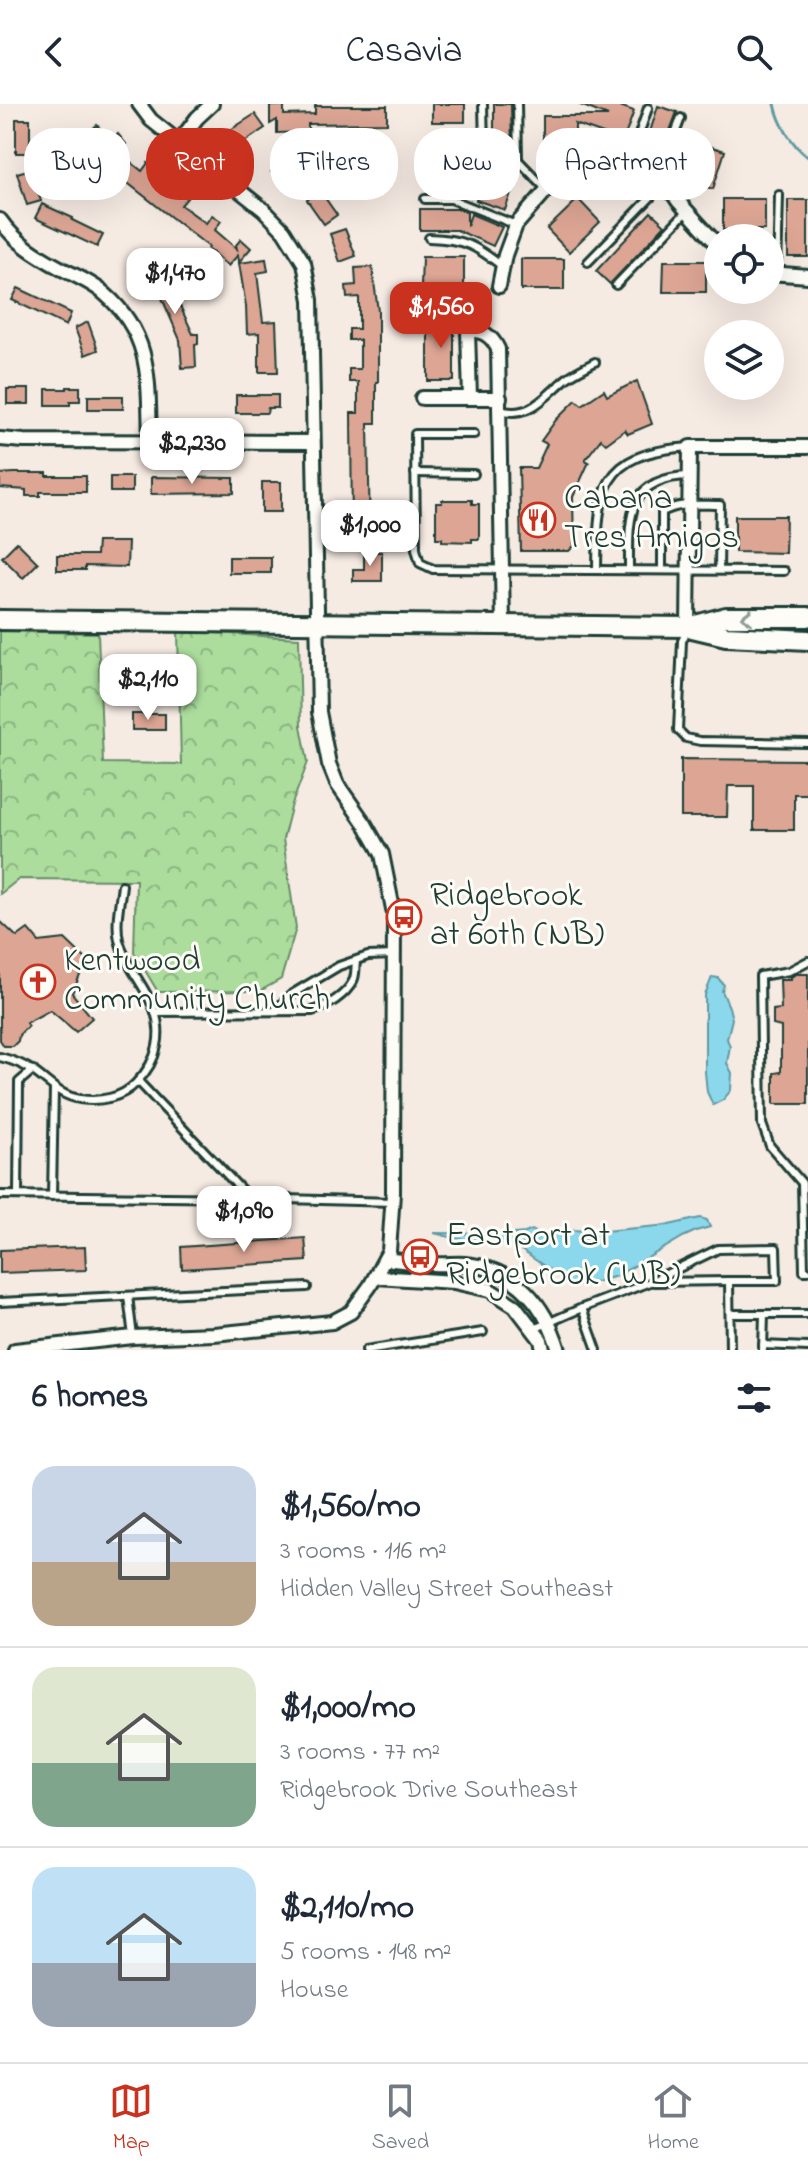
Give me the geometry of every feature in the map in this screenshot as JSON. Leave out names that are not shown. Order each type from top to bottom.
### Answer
[{"type":"main road","points":[[688,627],[726,617],[808,617]]},
{"type":"main road","points":[[0,620],[688,627],[726,636],[808,640]]},
{"type":"street","points":[[139,104],[161,128]]},
{"type":"street","points":[[190,128],[212,104]]},
{"type":"street","points":[[15,1350],[133,1337],[214,1334],[332,1322],[351,1312],[376,1277],[389,1251],[393,1202],[394,914],[382,854],[337,784],[329,764],[319,712],[311,300],[304,263],[284,231],[252,200]]},
{"type":"street","points":[[499,286],[505,255],[516,225],[538,200]]},
{"type":"street","points":[[679,200],[704,230]]},
{"type":"street","points":[[0,220],[31,252],[103,292],[132,322],[143,351],[148,380],[150,441]]},
{"type":"street","points":[[784,274],[808,276]]},
{"type":"street","points":[[470,398],[468,331],[475,330],[494,340],[498,349],[503,625]]},
{"type":"street","points":[[422,398],[470,398],[500,404]]},
{"type":"street","points":[[0,439],[313,442]]},
{"type":"street","points":[[688,627],[690,447],[808,447]]},
{"type":"street","points":[[385,1259],[464,1264],[505,1275],[528,1293],[542,1310],[559,1350]]},
{"type":"street","points":[[376,1277],[454,1282],[490,1290],[515,1306],[534,1329],[543,1350]]},
{"type":"street","points":[[214,1334],[216,1350]]},
{"type":"lane","points":[[483,104],[484,128]]},
{"type":"lane","points":[[517,104],[517,128]]},
{"type":"lane","points":[[641,128],[648,108]]},
{"type":"lane","points":[[677,128],[681,118]]},
{"type":"lane","points":[[520,162],[536,179]]},
{"type":"lane","points":[[777,224],[779,195]]},
{"type":"lane","points":[[454,200],[516,225]]},
{"type":"lane","points":[[588,262],[648,200]]},
{"type":"lane","points":[[616,285],[687,211]]},
{"type":"lane","points":[[429,238],[454,239],[479,249],[503,267]]},
{"type":"lane","points":[[500,404],[510,413],[522,412],[542,401],[569,376],[595,362]]},
{"type":"lane","points":[[474,434],[415,434],[416,549],[420,563],[433,569],[784,571]]},
{"type":"lane","points":[[597,569],[597,520],[601,497],[614,474],[635,458],[660,449],[690,447]]},
{"type":"lane","points":[[415,473],[474,474]]},
{"type":"lane","points":[[629,569],[632,507],[644,491],[660,481],[674,476],[690,476]]},
{"type":"lane","points":[[662,569],[662,512],[672,506],[689,504],[720,505],[719,570]]},
{"type":"lane","points":[[688,627],[682,641],[678,730],[686,738],[700,741],[808,743]]},
{"type":"lane","points":[[0,1057],[33,1070],[59,1092],[80,1099],[117,1096],[132,1088],[149,1068],[159,1036],[159,1021],[119,939],[122,885]]},
{"type":"lane","points":[[274,1011],[292,994],[339,966],[368,956],[395,955]]},
{"type":"lane","points":[[155,1012],[312,1011],[323,1008],[344,992],[355,979],[356,961]]},
{"type":"lane","points":[[808,961],[789,971],[760,976],[762,1124],[770,1146],[802,1183],[804,1271],[808,1271]]},
{"type":"lane","points":[[18,1195],[19,1082],[33,1070]]},
{"type":"lane","points":[[138,1081],[249,1198]]},
{"type":"lane","points":[[52,1196],[54,1088]]},
{"type":"lane","points":[[0,1195],[393,1202]]},
{"type":"lane","points":[[534,1329],[650,1282],[718,1249],[776,1248],[777,1281],[650,1282]]},
{"type":"lane","points":[[729,1281],[730,1350]]},
{"type":"lane","points":[[0,1302],[307,1287]]},
{"type":"lane","points":[[128,1296],[133,1337]]},
{"type":"lane","points":[[582,1308],[597,1350]]},
{"type":"lane","points":[[730,1314],[808,1314]]},
{"type":"lane","points":[[764,1314],[763,1348],[808,1347]]},
{"type":"lane","points":[[366,1350],[483,1332]]},
{"type":"green space","points":[[0,631],[98,633],[103,763],[181,764],[178,631],[299,638],[301,726],[308,762],[283,839],[296,928],[281,979],[260,991],[158,992],[134,952],[136,880],[19,879],[0,894]]},
{"type":"water","points":[[712,977],[718,978],[724,985],[722,991],[732,1019],[727,1039],[730,1046],[727,1063],[732,1073],[731,1090],[723,1100],[713,1105],[707,1092],[705,1072],[705,995]]},
{"type":"water","points":[[700,1218],[707,1220],[710,1227],[683,1237],[617,1276],[582,1286],[570,1284],[509,1244],[458,1239],[434,1233],[514,1234],[532,1230],[541,1235],[566,1230],[604,1231],[669,1225]]},
{"type":"building","points":[[432,104],[465,104],[465,122],[432,122]]},
{"type":"building","points":[[494,104],[511,104],[512,128],[494,128]]},
{"type":"building","points":[[578,104],[614,104],[634,111],[628,128],[586,128],[575,124],[575,128],[543,128],[543,116],[608,116]]},
{"type":"building","points":[[284,105],[284,115],[315,114],[315,106],[387,106],[387,123],[308,124],[308,128],[277,128],[277,120],[270,124],[270,106]]},
{"type":"building","points":[[658,106],[677,112],[671,128],[651,128]]},
{"type":"building","points":[[255,114],[265,128],[254,135],[254,128],[233,128]]},
{"type":"building","points":[[16,119],[30,119],[30,128],[24,128],[24,153],[16,153]]},
{"type":"building","points":[[715,148],[725,151],[715,183]]},
{"type":"building","points":[[130,161],[142,171],[146,166],[146,197],[130,185]]},
{"type":"building","points":[[24,171],[24,195],[17,173]]},
{"type":"building","points":[[723,199],[765,199],[765,224],[723,224]]},
{"type":"building","points":[[25,200],[41,200],[41,201],[27,205]]},
{"type":"building","points":[[149,200],[185,200],[181,205],[206,223],[212,215],[221,221],[215,230],[237,249],[236,245],[241,239],[251,248],[239,262],[238,255],[228,266]]},
{"type":"building","points":[[307,200],[327,200],[337,215],[324,224]]},
{"type":"building","points":[[476,200],[509,200],[505,210]]},
{"type":"building","points":[[577,200],[600,222],[569,252],[547,229]]},
{"type":"building","points":[[788,200],[808,200],[808,257],[788,257]]},
{"type":"building","points":[[42,204],[103,235],[97,247],[35,218]]},
{"type":"building","points":[[420,209],[460,209],[467,212],[467,226],[471,214],[502,227],[493,246],[457,230],[420,230]]},
{"type":"building","points":[[651,212],[665,225],[610,284],[596,271]]},
{"type":"building","points":[[345,229],[356,256],[340,262],[330,234]]},
{"type":"building","points":[[422,257],[464,257],[464,289],[421,288]]},
{"type":"building","points":[[266,259],[268,271],[257,273],[263,322],[276,321],[278,372],[259,372],[259,333],[247,334],[239,263]]},
{"type":"building","points":[[521,259],[564,259],[564,290],[521,290]]},
{"type":"building","points":[[664,261],[704,261],[704,292],[663,292]]},
{"type":"building","points":[[372,267],[378,311],[378,382],[376,423],[368,423],[370,538],[352,538],[351,413],[358,413],[358,382],[349,382],[349,369],[360,369],[360,340],[349,340],[349,329],[359,329],[359,297],[347,298],[346,286],[356,285],[355,268]]},
{"type":"building","points":[[151,269],[163,283],[172,275],[182,286],[174,293],[193,334],[198,334],[196,367],[182,368],[180,340],[159,291],[155,294],[141,278]]},
{"type":"building","points":[[18,288],[71,313],[66,326],[12,300]]},
{"type":"building","points":[[428,319],[454,319],[454,381],[428,381]]},
{"type":"building","points":[[88,322],[98,350],[85,355],[75,328]]},
{"type":"building","points":[[637,381],[652,424],[628,434],[625,430],[606,444],[601,439],[585,460],[589,462],[573,497],[574,546],[569,551],[521,551],[519,468],[536,468],[547,444],[541,441],[576,400],[582,405],[604,390],[607,396]]},
{"type":"building","points":[[80,387],[80,401],[70,401],[70,405],[46,405],[46,389]]},
{"type":"building","points":[[7,389],[29,389],[29,404],[7,404]]},
{"type":"building","points":[[236,395],[278,395],[278,408],[268,408],[267,413],[236,413]]},
{"type":"building","points":[[88,396],[123,396],[123,409],[88,409]]},
{"type":"building","points":[[0,474],[86,476],[86,492],[40,492],[40,496],[26,496],[26,490],[0,488]]},
{"type":"building","points":[[110,477],[132,477],[132,492],[110,492]]},
{"type":"building","points":[[151,477],[234,478],[234,493],[151,494]]},
{"type":"building","points":[[262,482],[281,482],[281,512],[262,512]]},
{"type":"building","points":[[442,500],[472,500],[472,504],[479,504],[479,539],[472,539],[472,542],[436,538],[436,503],[442,503]]},
{"type":"building","points":[[735,516],[786,516],[785,553],[735,552]]},
{"type":"building","points":[[17,542],[38,563],[23,578],[2,557]]},
{"type":"building","points":[[97,542],[128,542],[127,567],[85,566],[85,570],[57,570],[57,555],[96,555]]},
{"type":"building","points":[[364,552],[382,552],[382,581],[353,581],[353,569],[364,569]]},
{"type":"building","points":[[229,557],[271,557],[271,573],[229,573]]},
{"type":"building","points":[[132,714],[165,714],[165,730],[132,730]]},
{"type":"building","points":[[681,759],[808,760],[808,794],[794,794],[794,830],[754,830],[754,786],[728,786],[727,817],[681,817]]},
{"type":"building","name":"Kentwood Community Church","points":[[0,921],[17,937],[28,929],[39,942],[65,939],[91,964],[82,971],[72,993],[92,1018],[76,1032],[50,1010],[26,1023],[28,1026],[13,1046],[4,1046],[0,1040]]},
{"type":"building","points":[[796,974],[808,974],[808,1104],[774,1104],[774,1073],[781,1072],[781,1027],[773,1025],[773,1010],[781,1009],[780,980],[791,980]]},
{"type":"building","points":[[305,1238],[307,1261],[182,1269],[181,1247]]},
{"type":"building","points":[[85,1247],[86,1270],[0,1273],[0,1250]]},
{"type":"waterway","points":[[775,104],[787,134],[808,157]]},
{"type":"place","name":"Cabana Tres Amigos","points":[[538,520]]},
{"type":"place","name":"Ridgebrook at 60th (NB)","points":[[404,917]]},
{"type":"place","name":"Kentwood Community Church","points":[[38,982]]},
{"type":"place","name":"Eastport at Ridgebrook (WB)","points":[[420,1257]]}]
